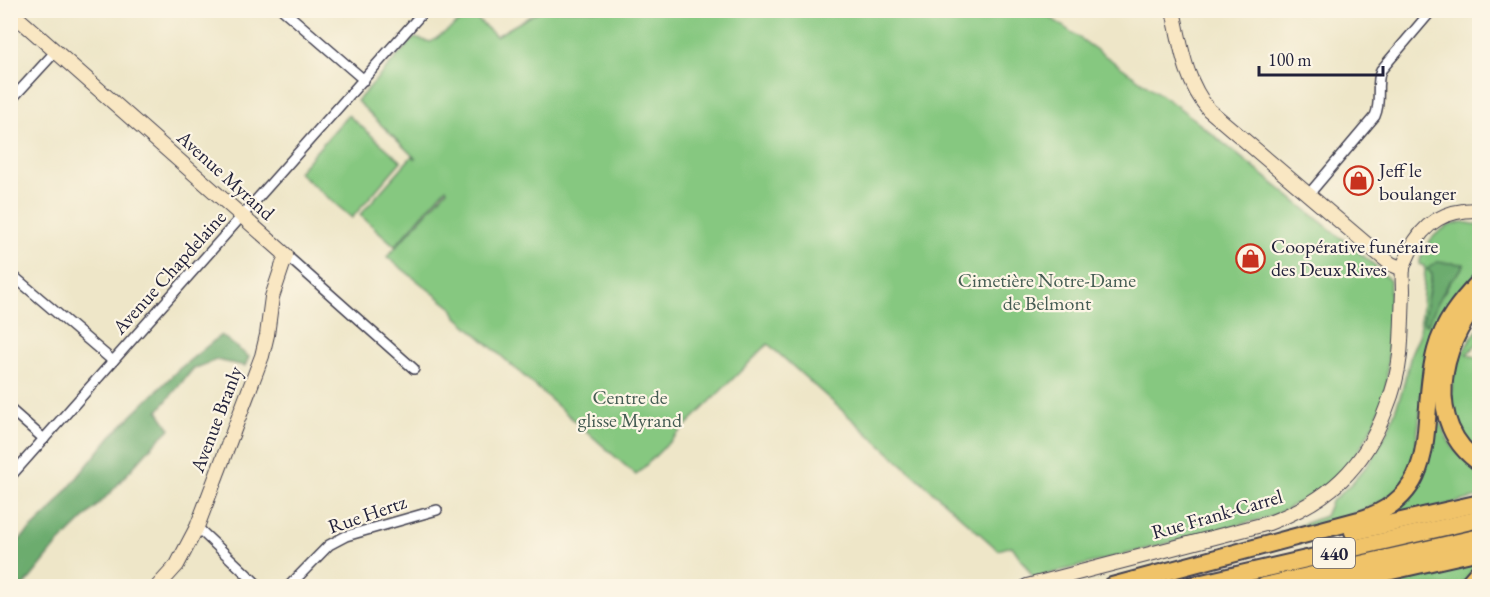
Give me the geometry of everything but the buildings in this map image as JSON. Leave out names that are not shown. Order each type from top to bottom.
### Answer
[{"type":"highway","points":[[1113,586],[1359,520],[1383,511],[1397,501],[1412,483],[1420,464],[1432,370],[1439,341],[1453,312],[1479,281]]},
{"type":"highway","points":[[1479,301],[1461,326],[1449,360],[1443,390],[1446,418],[1452,433],[1460,446],[1479,463]]},
{"type":"highway","points":[[1449,360],[1479,318]]},
{"type":"highway","points":[[1113,586],[1479,503]]},
{"type":"highway","name":"440","points":[[1189,586],[1479,519]]},
{"type":"highway","name":"440","points":[[1264,586],[1479,537]]},
{"type":"highway","points":[[1325,586],[1479,551]]},
{"type":"highway","points":[[1466,586],[1479,570]]},
{"type":"street","points":[[283,10],[364,80]]},
{"type":"street","name":"Avenue Chapdelaine","points":[[10,477],[425,10]]},
{"type":"street","points":[[1173,10],[1185,65],[1200,99],[1218,118],[1384,259],[1397,268],[1403,269]]},
{"type":"street","points":[[1309,194],[1375,116],[1381,70],[1432,10]]},
{"type":"street","name":"Avenue Myrand","points":[[10,11],[414,369]]},
{"type":"street","points":[[10,101],[56,51]]},
{"type":"street","name":"Rue Frank-Carrel","points":[[1027,586],[1269,523],[1304,509],[1328,493],[1349,473],[1368,448],[1389,402],[1400,356],[1403,269],[1415,242],[1426,226],[1446,213],[1476,211]]},
{"type":"street","name":"Avenue Branly","points":[[158,586],[177,565],[197,527],[262,356],[272,297],[286,255]]},
{"type":"street","points":[[10,273],[113,361]]},
{"type":"street","points":[[10,409],[45,439]]},
{"type":"street","name":"Rue Hertz","points":[[289,586],[329,544],[346,536],[437,510]]},
{"type":"street","points":[[197,527],[259,586]]},
{"type":"green space","name":"Cimetière Notre-Dame de Belmont","points":[[541,10],[1041,11],[1181,109],[1377,267],[1390,281],[1386,391],[1375,422],[1361,447],[1343,471],[1325,488],[1273,516],[1034,578],[1012,546],[998,550],[768,344],[636,475],[456,316],[452,308],[387,257],[447,190],[446,188],[395,246],[360,215],[412,156],[416,159],[357,101],[414,38],[431,42],[471,14],[496,36]]},
{"type":"green space","points":[[348,115],[401,161],[352,218],[298,172]]},
{"type":"green space","points":[[1463,222],[1479,225],[1479,271],[1450,303],[1438,321],[1430,341],[1416,446],[1411,466],[1403,482],[1393,494],[1366,509],[1277,534],[1325,516],[1331,502],[1370,462],[1389,428],[1402,391],[1412,351],[1419,337],[1425,270],[1424,266],[1419,264],[1429,241],[1447,227]],"holes":[[[1442,262],[1464,265],[1437,300],[1427,325],[1423,322],[1432,272]]]},
{"type":"green space","points":[[1437,262],[1464,264],[1446,288],[1427,325],[1423,322],[1432,274],[1427,269]]},
{"type":"green space","points":[[1479,328],[1479,342],[1467,354],[1479,359],[1479,455],[1466,440],[1457,424],[1452,408],[1451,392],[1459,360]]},
{"type":"green space","points":[[221,335],[249,357],[245,366],[216,360],[193,369],[158,411],[170,429],[57,545],[24,586],[11,586],[11,548],[50,511],[111,436],[179,369]]},
{"type":"green space","points":[[1437,399],[1438,411],[1449,441],[1461,457],[1479,471],[1479,497],[1383,520],[1395,509]]},
{"type":"green space","points":[[1479,558],[1479,563],[1461,586],[1354,586]]},
{"type":"place","name":"Jeff le boulanger","points":[[1358,181]]},
{"type":"place","name":"Coopérative funéraire des Deux Rives","points":[[1250,258]]},
{"type":"park label","name":"Centre de glisse Myrand","points":[[630,408]]}]
